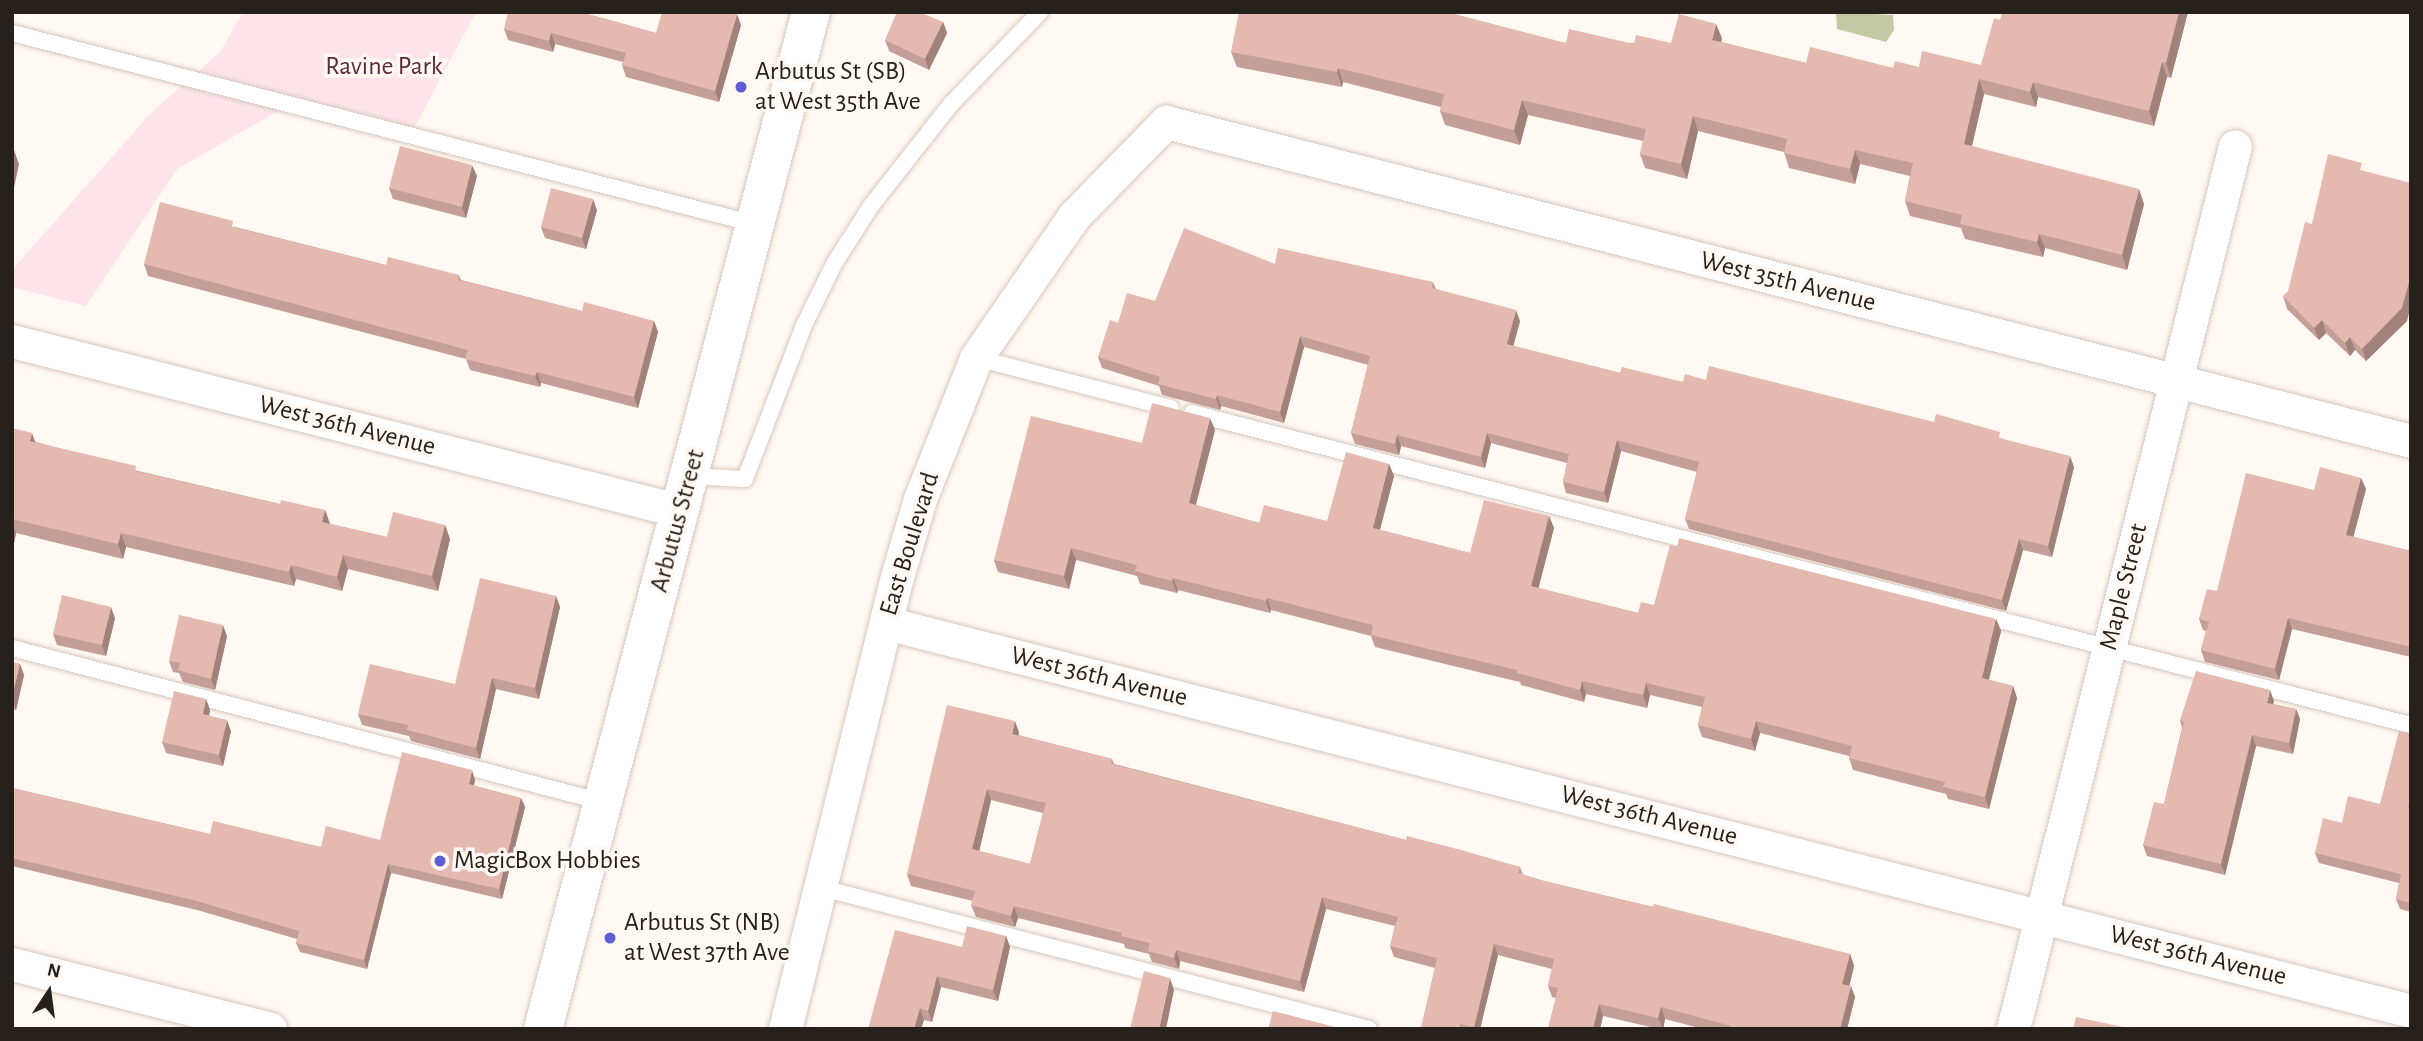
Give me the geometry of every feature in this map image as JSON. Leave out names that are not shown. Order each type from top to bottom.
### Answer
[{"type":"main road","name":"Arbutus Street","points":[[543,1029],[811,12]]},
{"type":"street","name":"East Boulevard","points":[[785,1029],[886,623],[920,499],[976,358],[1074,216],[1166,122]]},
{"type":"street","name":"West 35th Avenue","points":[[1166,122],[2411,441]]},
{"type":"street","name":"Maple Street","points":[[2013,1029],[2235,146]]},
{"type":"street","name":"West 36th Avenue","points":[[12,341],[686,493]]},
{"type":"street","name":"West 36th Avenue","points":[[886,623],[2411,1011]]},
{"type":"street","points":[[12,964],[270,1029]]},
{"type":"lane","points":[[686,493],[745,479],[805,323],[834,264],[871,206],[951,104],[1040,12]]},
{"type":"lane","points":[[12,33],[755,224]]},
{"type":"lane","points":[[976,358],[2411,725]]},
{"type":"lane","points":[[12,648],[603,802]]},
{"type":"lane","points":[[822,888],[1369,1029]]},
{"type":"green space","name":"Ravine Park","points":[[243,12],[476,12],[413,130],[295,101],[177,169],[86,306],[12,287],[12,270],[150,114],[220,52]]},
{"type":"shaded area","points":[[1836,12],[1893,15],[1894,30],[1886,42],[1837,29]]},
{"type":"building","points":[[508,12],[589,12],[588,14],[656,33],[662,12],[737,14],[715,91],[622,65],[626,53],[551,33],[549,41],[504,29]]},
{"type":"building","points":[[897,12],[919,12],[943,22],[925,59],[885,40]]},
{"type":"building","points":[[1239,12],[1447,12],[1566,43],[1569,29],[1634,44],[1636,35],[1671,43],[1679,14],[1716,24],[1712,40],[1806,63],[1810,47],[1893,68],[1895,61],[1919,67],[1922,51],[1981,65],[1994,18],[2000,20],[2002,12],[2179,12],[2166,63],[2162,62],[2149,111],[2033,82],[2030,92],[1979,79],[1964,144],[2139,189],[2122,255],[2039,234],[2037,242],[1960,224],[1962,215],[1905,201],[1913,163],[1855,150],[1850,169],[1784,153],[1787,139],[1693,116],[1681,164],[1640,154],[1646,129],[1522,100],[1514,130],[1440,111],[1444,94],[1338,68],[1337,72],[1231,52]]},
{"type":"building","points":[[400,146],[472,165],[462,207],[389,188]]},
{"type":"building","points":[[2328,154],[2362,163],[2360,170],[2411,183],[2411,275],[2402,308],[2362,349],[2350,337],[2345,343],[2322,320],[2314,328],[2283,296],[2288,291],[2305,222],[2312,224]]},
{"type":"building","points":[[551,188],[593,199],[582,238],[541,227]]},
{"type":"building","points":[[160,202],[233,221],[232,227],[386,265],[388,257],[459,275],[458,280],[582,311],[584,302],[654,321],[634,397],[537,372],[535,376],[465,359],[468,350],[144,264]]},
{"type":"building","points":[[1184,228],[1275,264],[1278,248],[1433,282],[1432,288],[1516,310],[1507,344],[1620,373],[1622,367],[1683,382],[1685,374],[1706,380],[1709,366],[1934,422],[1936,414],[2000,432],[1999,438],[2070,456],[2048,546],[2019,539],[2002,600],[1685,519],[1699,462],[1617,440],[1604,492],[1563,482],[1569,454],[1487,433],[1481,457],[1397,435],[1395,444],[1351,433],[1370,356],[1300,336],[1280,412],[1217,395],[1216,399],[1158,384],[1160,377],[1098,357],[1110,320],[1118,323],[1127,293],[1155,301]]},
{"type":"building","points":[[1152,403],[1210,418],[1189,503],[1259,523],[1264,505],[1327,521],[1346,452],[1389,464],[1373,528],[1470,553],[1484,500],[1549,516],[1531,586],[1638,613],[1641,602],[1654,605],[1670,545],[1677,547],[1679,538],[1996,619],[1982,678],[2013,686],[1985,797],[1943,787],[1945,782],[1849,758],[1852,746],[1756,721],[1751,739],[1698,725],[1705,697],[1646,683],[1643,695],[1582,681],[1580,690],[1517,673],[1517,670],[1371,635],[1373,625],[1267,598],[1266,601],[1173,578],[1172,581],[1135,571],[1137,565],[1071,548],[1064,576],[994,560],[1031,416],[1142,443]]},
{"type":"building","points":[[12,428],[32,433],[30,441],[136,466],[135,471],[280,504],[281,500],[325,510],[322,522],[387,537],[393,512],[445,525],[432,576],[343,555],[337,577],[291,565],[289,572],[121,533],[118,544],[12,519]]},
{"type":"building","points":[[2320,467],[2361,478],[2346,535],[2411,551],[2411,647],[2288,618],[2275,669],[2201,650],[2209,622],[2199,619],[2207,589],[2217,591],[2246,473],[2314,490]]},
{"type":"building","points":[[480,578],[556,596],[535,688],[492,678],[476,748],[407,730],[408,725],[358,714],[370,664],[455,684]]},
{"type":"building","points":[[62,595],[111,607],[102,645],[53,634]]},
{"type":"building","points":[[179,615],[223,625],[211,679],[178,670],[180,663],[169,661]]},
{"type":"building","points":[[12,662],[20,664],[12,697]]},
{"type":"building","points":[[2196,671],[2270,690],[2267,703],[2296,709],[2289,743],[2252,735],[2221,864],[2143,845],[2154,802],[2164,804],[2184,722],[2180,720]]},
{"type":"building","points":[[174,691],[206,699],[203,714],[227,720],[219,755],[162,742]]},
{"type":"building","points":[[947,705],[1015,721],[1012,734],[1112,759],[1111,764],[1406,840],[1407,836],[1461,850],[1520,867],[1518,873],[1544,881],[1653,907],[1654,904],[1850,954],[1842,984],[1851,986],[1840,1029],[1730,1029],[1731,1026],[1661,1007],[1658,1018],[1599,1004],[1593,1029],[1548,1029],[1558,988],[1548,986],[1554,959],[1494,944],[1474,1027],[1460,1024],[1459,1029],[1421,1029],[1437,958],[1390,946],[1398,917],[1322,897],[1300,981],[1176,950],[1174,958],[1148,951],[1150,943],[1121,936],[1122,933],[1014,906],[1011,916],[971,905],[975,891],[907,874]],"holes":[[[987,789],[1046,803],[1030,864],[972,849]]]},
{"type":"building","points":[[2399,731],[2411,734],[2411,796],[2408,808],[2411,808],[2411,903],[2396,899],[2401,874],[2315,853],[2323,818],[2342,823],[2348,796],[2380,804]]},
{"type":"building","points":[[402,752],[472,770],[469,784],[521,798],[499,889],[388,864],[364,960],[296,943],[299,931],[193,900],[12,858],[12,788],[210,834],[213,821],[321,847],[326,826],[380,840]]},
{"type":"building","points":[[967,926],[1006,936],[993,990],[937,976],[928,1011],[920,1008],[914,1029],[868,1029],[895,930],[962,947]]},
{"type":"building","points":[[1144,971],[1170,978],[1159,1029],[1130,1029]]},
{"type":"building","points":[[1273,1011],[1343,1029],[1268,1029]]},
{"type":"building","points":[[2076,1017],[2132,1029],[2073,1029]]},
{"type":"place","name":"Arbutus St (SB) at West 35th Ave","points":[[741,87]]},
{"type":"place","name":"MagicBox Hobbies","points":[[440,861]]},
{"type":"place","name":"Arbutus St (NB) at West 37th Ave","points":[[610,938]]}]
